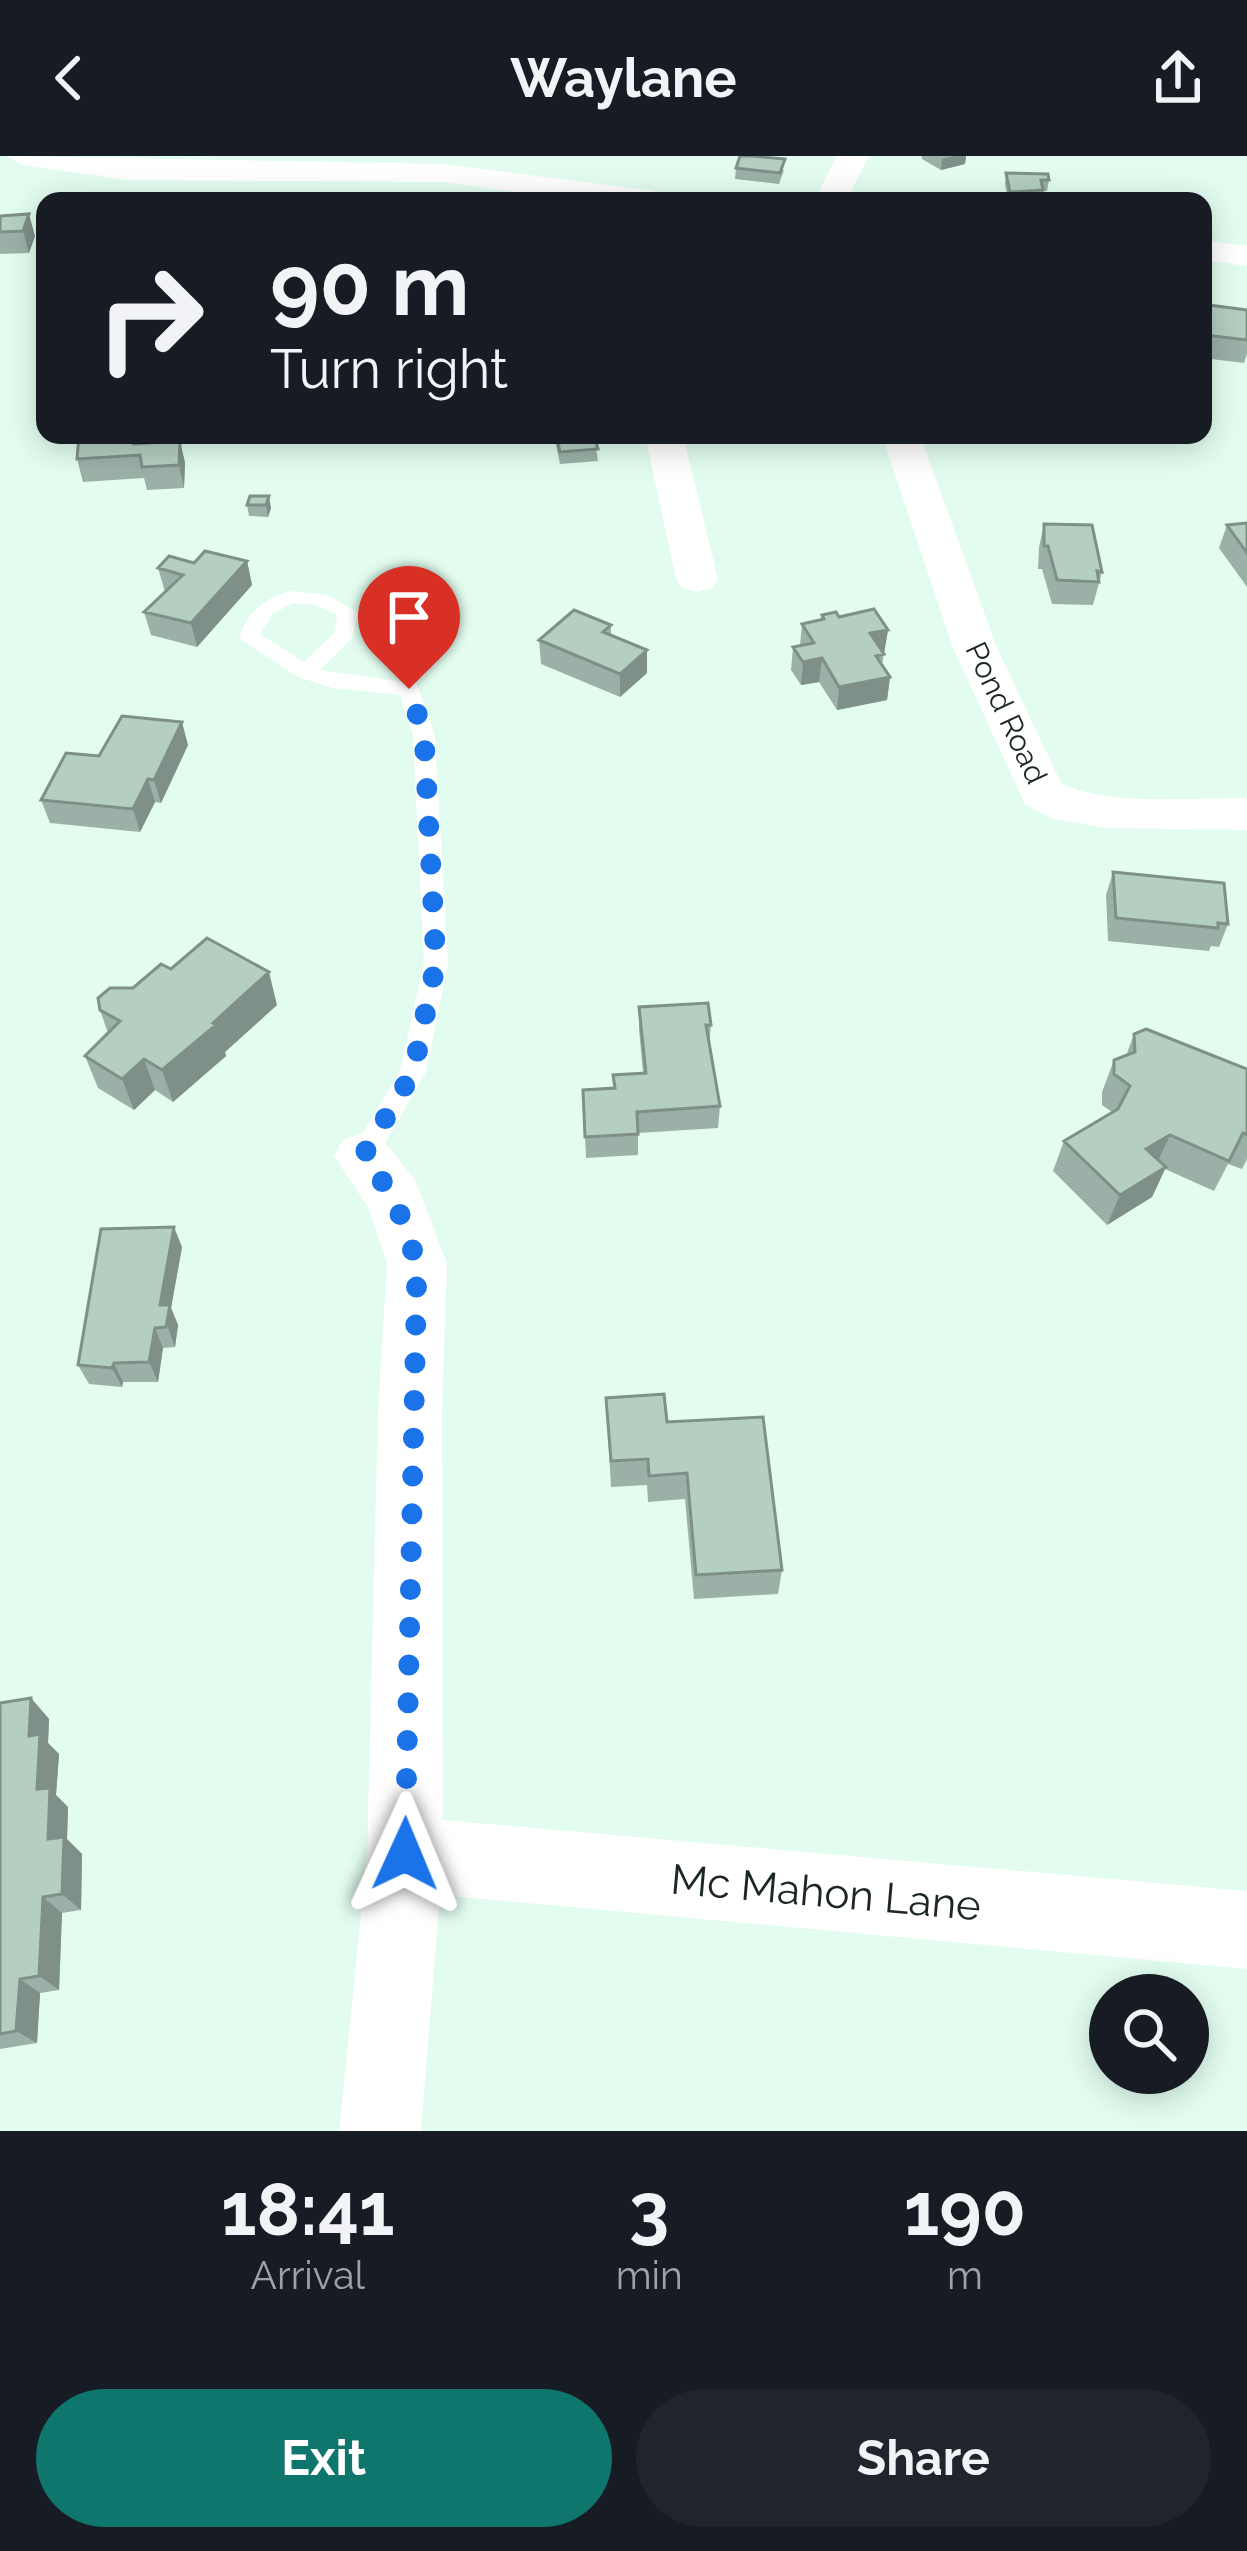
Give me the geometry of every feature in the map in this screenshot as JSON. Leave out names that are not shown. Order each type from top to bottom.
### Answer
[{"type":"street","points":[[23,156],[127,171],[444,172],[573,192]]},
{"type":"street","points":[[835,192],[853,156]]},
{"type":"street","points":[[1212,251],[1247,256]]},
{"type":"street","points":[[666,444],[698,579]]},
{"type":"street","name":"Pond Road","points":[[904,444],[974,649],[1042,793],[1068,807],[1104,812],[1247,814]]},
{"type":"street","points":[[363,1156],[394,1197],[417,1263],[405,1854],[380,2131]]},
{"type":"street","name":"Mc Mahon Lane","points":[[405,1854],[1247,1930]]},
{"type":"lane","points":[[305,672],[333,681],[409,689],[424,735],[436,963],[413,1072],[363,1156]]},
{"type":"building","points":[[740,156],[785,159],[780,173],[736,168]]},
{"type":"building","points":[[1006,173],[1048,174],[1049,180],[1041,180],[1043,190],[1010,192]]},
{"type":"building","points":[[29,214],[23,231],[0,232],[0,216]]},
{"type":"building","points":[[1212,305],[1247,310],[1247,340],[1212,336]]},
{"type":"building","points":[[78,444],[180,444],[179,465],[142,467],[140,455],[77,459]]},
{"type":"building","points":[[558,444],[597,444],[598,449],[560,452]]},
{"type":"building","points":[[250,496],[269,496],[266,505],[247,505]]},
{"type":"building","points":[[1247,523],[1247,553],[1227,525]]},
{"type":"building","points":[[1044,524],[1092,525],[1102,572],[1097,571],[1099,582],[1057,580],[1048,546],[1044,546]]},
{"type":"building","points":[[205,551],[247,561],[191,623],[144,612],[183,575],[158,568],[169,556],[194,563]]},
{"type":"building","points":[[874,609],[888,630],[870,633],[884,654],[876,656],[890,677],[839,687],[822,658],[803,662],[793,647],[814,643],[802,624],[836,612],[839,617]]},
{"type":"building","points":[[574,610],[611,625],[603,632],[647,650],[620,674],[539,640]]},
{"type":"building","points":[[122,716],[182,722],[154,780],[148,779],[133,809],[41,800],[66,753],[99,756]]},
{"type":"building","points":[[1113,872],[1224,883],[1228,924],[1218,923],[1218,928],[1116,918]]},
{"type":"building","points":[[207,938],[269,972],[162,1070],[144,1059],[122,1079],[85,1056],[120,1021],[100,1010],[98,998],[110,988],[133,988],[161,964],[171,969]]},
{"type":"building","points":[[708,1003],[711,1025],[706,1025],[720,1106],[637,1112],[638,1134],[585,1137],[583,1090],[615,1088],[613,1075],[646,1073],[639,1007]]},
{"type":"building","points":[[1146,1029],[1247,1069],[1247,1135],[1243,1133],[1229,1161],[1170,1135],[1146,1149],[1166,1167],[1120,1195],[1064,1141],[1118,1109],[1130,1086],[1114,1074],[1114,1060],[1135,1052],[1134,1034]]},
{"type":"building","points":[[174,1227],[160,1305],[170,1305],[166,1327],[155,1328],[149,1362],[114,1363],[112,1368],[78,1365],[101,1229]]},
{"type":"building","points":[[664,1394],[667,1422],[763,1417],[782,1570],[696,1575],[687,1473],[649,1476],[648,1459],[611,1461],[606,1398]]},
{"type":"building","points":[[31,1698],[29,1736],[40,1734],[37,1789],[50,1788],[48,1839],[64,1837],[62,1894],[43,1897],[39,1976],[20,1979],[16,2031],[0,2034],[0,1703]]},
{"type":"route","points":[[405,1854],[410,1412],[417,1263],[394,1197],[363,1156],[413,1072],[436,963],[424,735],[409,689]]}]
